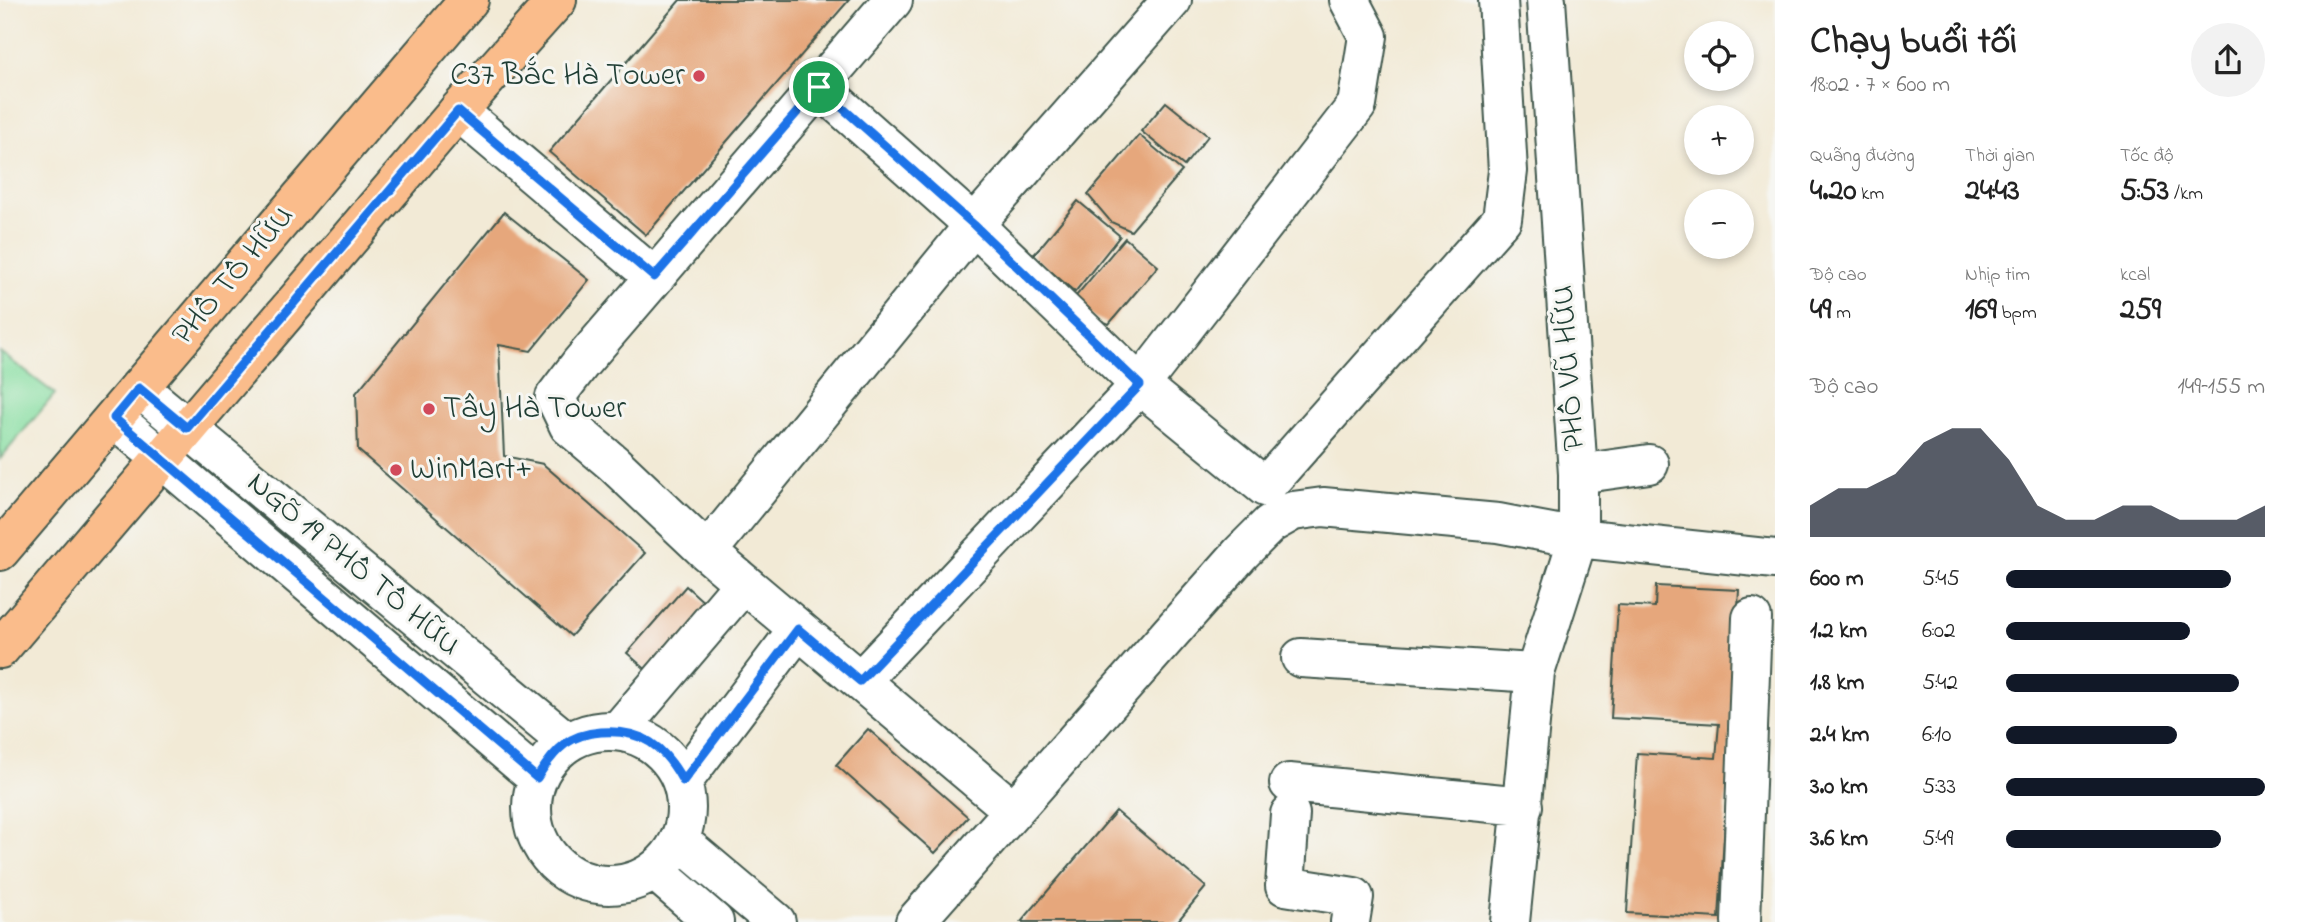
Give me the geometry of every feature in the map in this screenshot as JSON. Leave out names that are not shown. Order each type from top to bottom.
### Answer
[{"type":"main road","name":"PHỐ TỐ HỮU","points":[[0,551],[469,0]]},
{"type":"main road","name":"PHỐ TỐ HỮU","points":[[0,649],[458,111],[557,0]]},
{"type":"street","points":[[894,0],[654,277],[555,397],[569,426],[613,463],[707,552],[1013,810]]},
{"type":"street","points":[[707,552],[974,225],[1172,0]]},
{"type":"street","points":[[860,681],[1140,385],[1357,106],[1368,36],[1349,0]]},
{"type":"street","points":[[819,87],[974,225],[1140,385],[1265,487],[1502,219],[1508,171],[1498,0]]},
{"type":"street","name":"PHỐ VŨ HỮU","points":[[1510,922],[1535,673],[1578,538],[1578,474],[1546,0]]},
{"type":"street","points":[[458,111],[654,277]]},
{"type":"street","name":"NGÕ 19 PHỐ TỐ HỮU","points":[[139,388],[567,743]]},
{"type":"street","name":"NGÕ 19 PHỐ TỐ HỮU","points":[[114,418],[537,778]]},
{"type":"street","points":[[1578,474],[1649,464]]},
{"type":"street","points":[[915,922],[1241,553],[1270,524],[1293,510],[1323,508],[1497,523],[1578,538],[1775,559]]},
{"type":"street","points":[[619,730],[744,583]]},
{"type":"street","points":[[1741,922],[1761,751],[1752,618]]},
{"type":"street","points":[[683,781],[798,629]]},
{"type":"street","points":[[1301,658],[1535,673]]},
{"type":"street","points":[[619,730],[640,736],[658,747],[673,762],[683,781],[688,802],[680,841],[669,858],[654,871],[632,882],[607,886],[582,881],[560,869],[543,850],[533,827],[531,802],[537,778],[550,758],[567,743],[592,732],[619,730]]},
{"type":"street","points":[[1350,922],[1354,897],[1284,886],[1290,798],[1523,806]]},
{"type":"street","points":[[680,841],[776,922]]},
{"type":"street","points":[[654,871],[714,922]]},
{"type":"green space","points":[[0,352],[55,394],[0,459]]},
{"type":"building","name":"C37 Bắc Hà Tower","points":[[680,0],[849,0],[646,235],[549,152]]},
{"type":"building","points":[[1166,102],[1208,136],[1184,166],[1141,131]]},
{"type":"building","points":[[1139,135],[1182,171],[1131,231],[1111,222],[1088,195]]},
{"type":"building","points":[[1078,201],[1120,236],[1075,292],[1033,256]]},
{"type":"building","name":"Tây Hà Tower","points":[[504,212],[589,280],[531,351],[499,345],[504,456],[543,464],[645,553],[571,636],[358,450],[356,393]]},
{"type":"building","points":[[1125,238],[1158,266],[1109,324],[1091,316],[1076,296]]},
{"type":"building","points":[[686,586],[716,613],[658,680],[627,653]]},
{"type":"building","points":[[1656,586],[1739,590],[1719,918],[1627,913],[1637,753],[1716,758],[1719,724],[1611,718],[1618,605],[1655,607]]},
{"type":"building","points":[[868,729],[968,817],[935,853],[836,765]]},
{"type":"building","points":[[1116,811],[1206,887],[1177,922],[1021,922]]},
{"type":"place","name":"C37 Bắc Hà Tower","points":[[699,76]]},
{"type":"place","name":"Tây Hà Tower","points":[[429,409]]},
{"type":"place","name":"WinMart+","points":[[396,470]]},
{"type":"route","points":[[819,87],[974,225],[1140,385],[860,681],[798,629],[683,781],[673,762],[658,747],[640,736],[619,730],[592,732],[567,743],[550,758],[537,778],[114,418],[139,388],[187,428],[458,111],[654,277],[819,87]]}]
